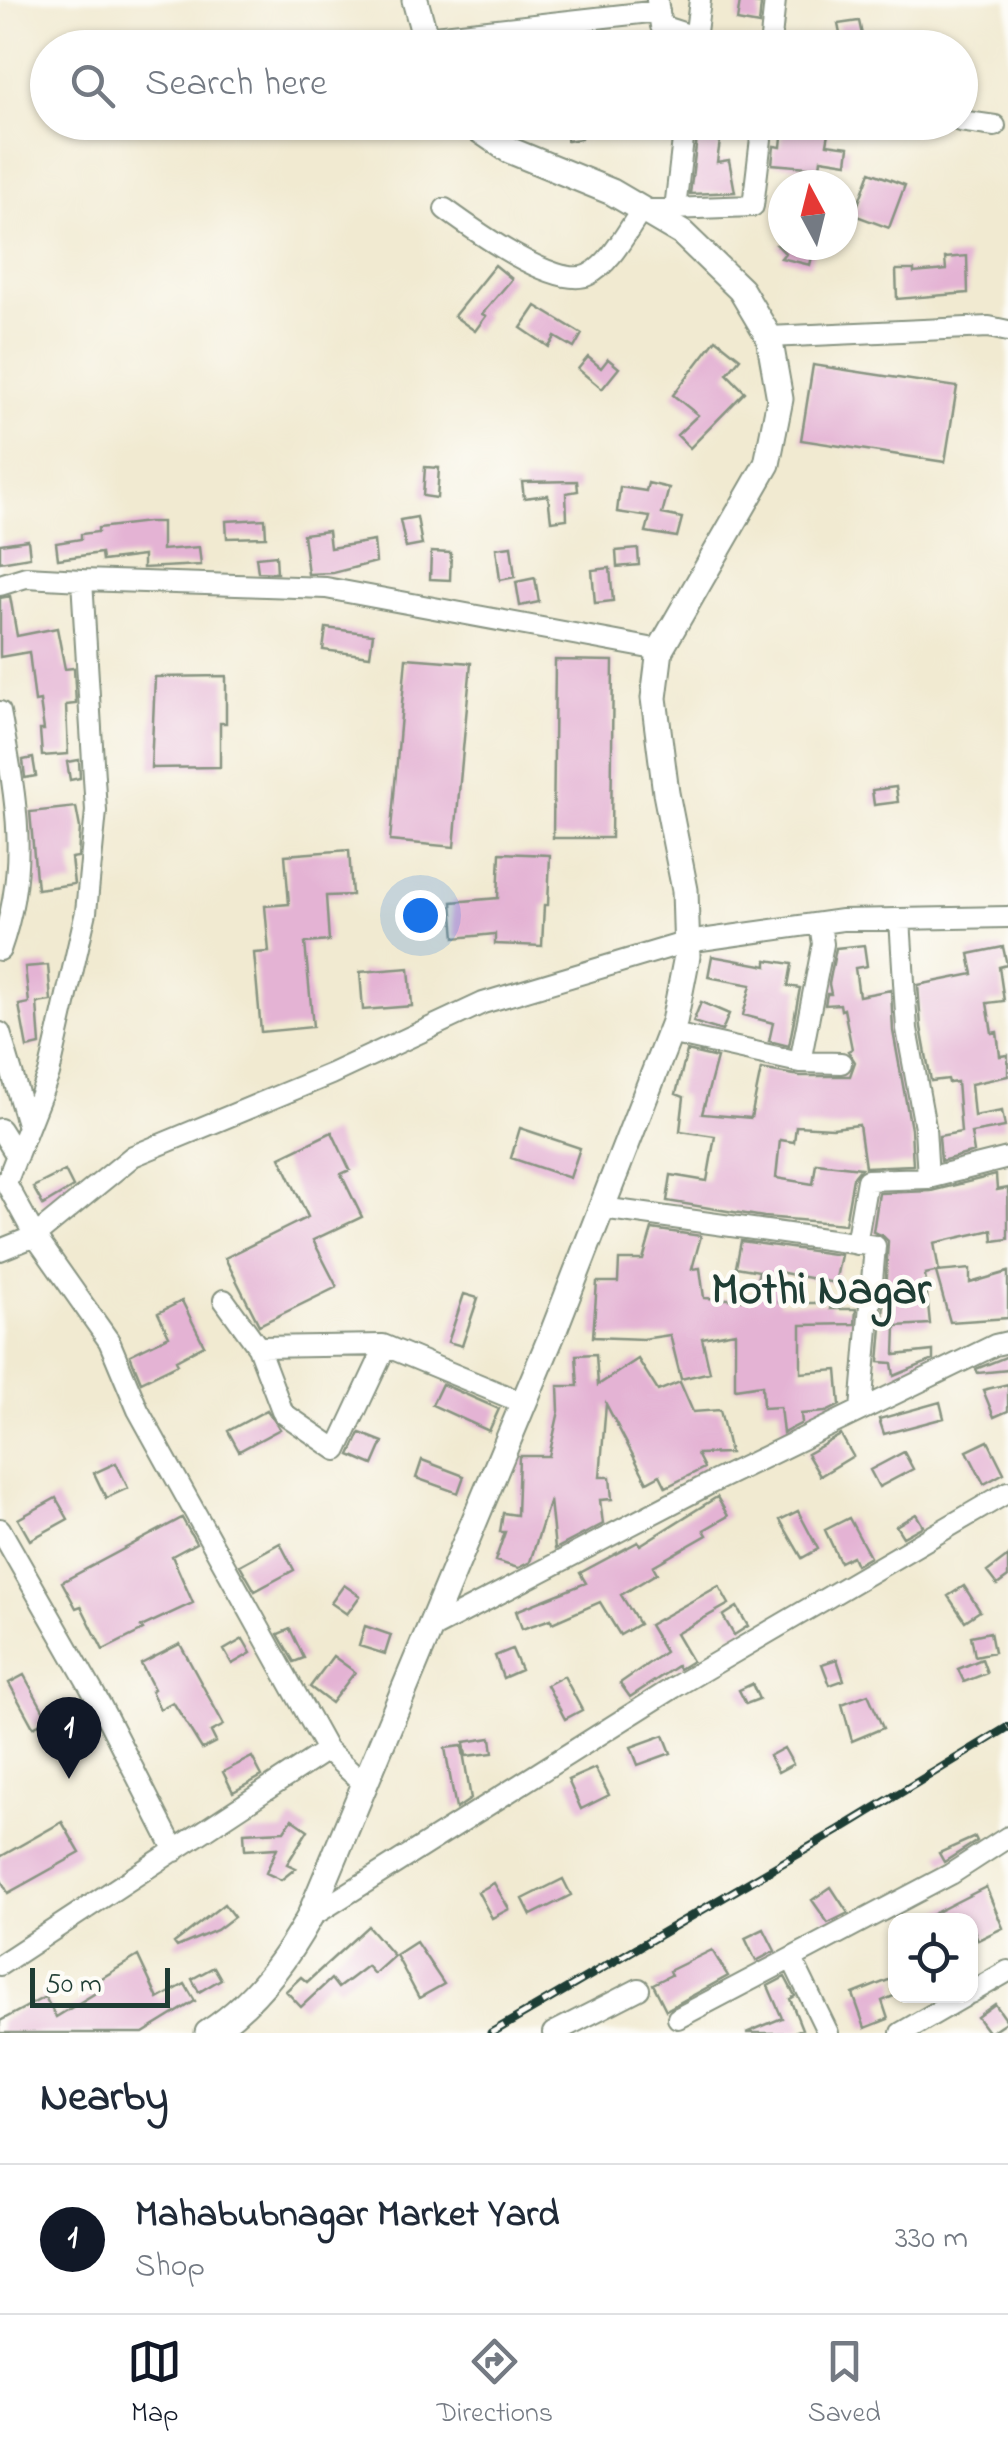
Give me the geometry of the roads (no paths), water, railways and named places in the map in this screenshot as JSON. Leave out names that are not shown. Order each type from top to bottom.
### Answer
[{"type":"main road","points":[[416,0],[423,30]]},
{"type":"main road","points":[[208,2033],[224,2023],[283,1964],[310,1918],[602,1208],[669,1033],[687,956],[686,890],[666,793],[654,698],[660,650],[767,464],[780,399],[770,337],[740,290],[682,233],[612,192],[508,150],[494,140]]},
{"type":"street","points":[[696,30],[700,0]]},
{"type":"street","points":[[772,30],[775,0]]},
{"type":"street","points":[[484,30],[580,10],[658,6],[662,26],[670,30]]},
{"type":"street","points":[[978,123],[996,126]]},
{"type":"street","points":[[675,209],[683,140]]},
{"type":"street","points":[[445,208],[484,238],[542,268],[574,278],[586,276],[599,267],[642,210],[753,206],[760,140]]},
{"type":"street","points":[[770,337],[989,327],[1008,331]]},
{"type":"street","points":[[0,584],[26,577],[326,588],[660,650]]},
{"type":"street","points":[[82,580],[94,828],[86,912],[49,1074],[6,1184],[35,1236],[110,1342],[138,1410],[327,1750],[366,1786]]},
{"type":"street","points":[[0,712],[20,848],[14,910],[0,950]]},
{"type":"street","points":[[2,1244],[35,1236],[133,1156],[331,1074],[483,1003],[687,942],[842,920],[1008,918]]},
{"type":"street","points":[[900,919],[907,1028],[925,1126],[928,1178]]},
{"type":"street","points":[[800,1062],[823,944],[820,924]]},
{"type":"street","points":[[669,1033],[800,1062],[842,1063]]},
{"type":"street","points":[[0,1034],[28,1126]]},
{"type":"street","points":[[0,1129],[16,1156]]},
{"type":"street","points":[[856,1244],[867,1180],[928,1178],[1008,1158]]},
{"type":"street","points":[[602,1208],[875,1246],[861,1410]]},
{"type":"street","points":[[224,1300],[258,1347],[283,1413],[337,1450],[384,1352],[383,1344]]},
{"type":"street","points":[[429,1630],[711,1482],[1008,1342]]},
{"type":"street","points":[[258,1347],[383,1344],[523,1402]]},
{"type":"street","points":[[310,1918],[672,1688],[1008,1492]]},
{"type":"street","points":[[0,1529],[102,1706],[175,1851]]},
{"type":"street","points":[[0,1964],[327,1750]]},
{"type":"street","points":[[678,2018],[951,1874],[1008,1838]]},
{"type":"street","points":[[792,1959],[828,2033]]},
{"type":"street","points":[[978,1989],[1006,1976]]},
{"type":"street","points":[[553,2033],[639,1989]]},
{"type":"street","points":[[901,2033],[953,2003]]},
{"type":"railway","points":[[491,2033],[1008,1727]]},
{"type":"place","name":"Mahabubnagar Market Yard","points":[[69,1779]]},
{"type":"district","name":"Mothi Nagar","points":[[821,1292]]}]
